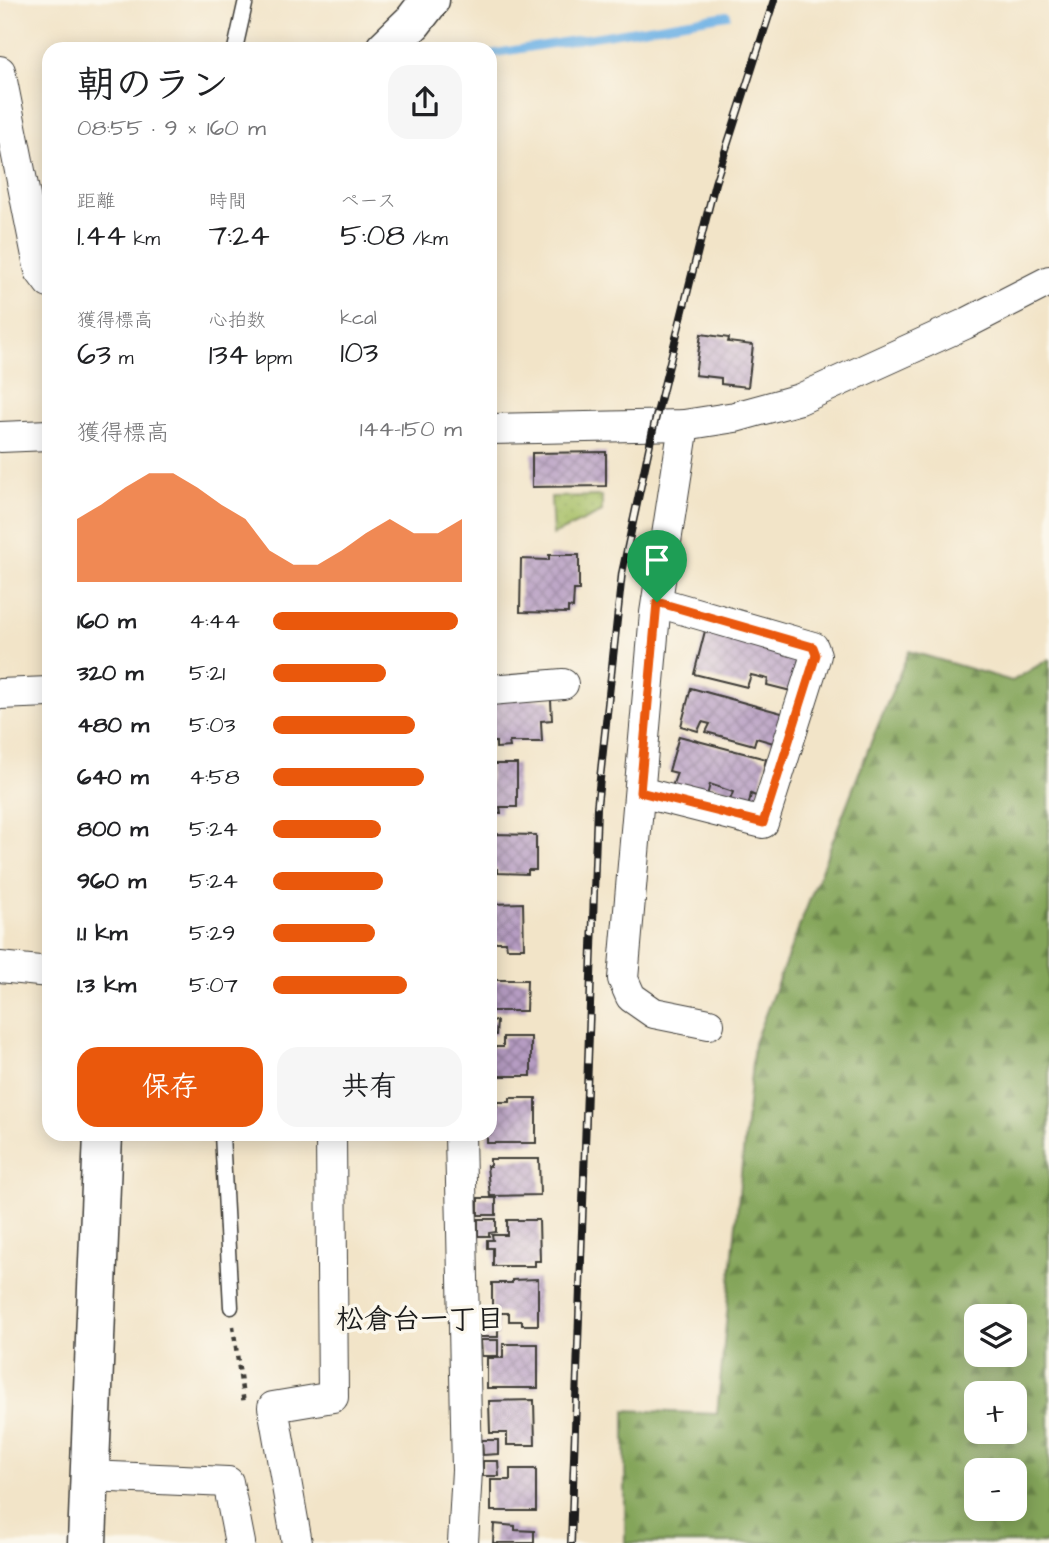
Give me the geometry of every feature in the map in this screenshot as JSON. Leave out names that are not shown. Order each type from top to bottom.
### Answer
[{"type":"street","points":[[393,42],[430,0]]},
{"type":"street","points":[[0,71],[42,274]]},
{"type":"street","points":[[497,429],[684,425],[735,417],[800,399],[965,324],[1049,281]]},
{"type":"street","points":[[684,425],[657,602],[623,979],[631,997],[654,1013],[709,1024]]},
{"type":"street","points":[[0,437],[42,435]]},
{"type":"street","points":[[640,792],[763,823],[816,655],[813,647],[657,602]]},
{"type":"street","points":[[497,689],[563,684]]},
{"type":"street","points":[[0,694],[42,692]]},
{"type":"street","points":[[0,967],[42,971]]},
{"type":"street","points":[[87,1543],[103,1141]]},
{"type":"street","points":[[297,1543],[273,1406],[333,1397],[331,1141]]},
{"type":"street","points":[[460,1141],[467,1470],[464,1543]]},
{"type":"street","points":[[89,1476],[228,1482],[240,1543]]},
{"type":"lane","points":[[237,42],[246,0]]},
{"type":"lane","points":[[222,1141],[231,1307]]},
{"type":"green space","points":[[602,496],[602,512],[553,535],[551,497]]},
{"type":"green space","points":[[909,651],[1012,681],[1049,659],[1049,1543],[625,1543],[625,1410],[717,1414],[754,1043]]},
{"type":"building","points":[[701,334],[729,338],[728,342],[753,345],[748,387],[721,384],[721,378],[695,375]]},
{"type":"building","points":[[606,452],[606,486],[532,487],[532,453]]},
{"type":"building","points":[[549,555],[579,555],[579,590],[574,590],[573,608],[568,607],[568,613],[520,612],[521,559],[549,560]]},
{"type":"building","points":[[706,627],[801,651],[791,691],[767,685],[768,679],[751,675],[747,687],[694,674]]},
{"type":"building","points":[[691,688],[785,714],[777,744],[756,738],[754,745],[706,732],[710,724],[702,722],[698,731],[681,726]]},
{"type":"building","points":[[497,696],[551,700],[552,720],[541,721],[542,742],[509,742],[510,747],[497,748]]},
{"type":"building","points":[[679,736],[766,759],[758,797],[751,794],[748,808],[729,803],[733,792],[710,784],[706,800],[671,789],[677,773],[669,771]]},
{"type":"building","points":[[497,764],[517,764],[517,807],[500,807],[501,813],[497,813]]},
{"type":"building","points":[[497,834],[536,835],[536,870],[528,870],[528,874],[497,873]]},
{"type":"building","points":[[523,903],[524,948],[507,948],[506,942],[497,942],[497,904]]},
{"type":"building","points":[[497,980],[527,980],[526,1011],[497,1011]]},
{"type":"building","points":[[503,1037],[531,1037],[531,1076],[497,1076],[497,1047],[503,1047]]},
{"type":"building","points":[[510,1098],[536,1098],[536,1143],[487,1143],[497,1141],[497,1102],[510,1102]]},
{"type":"building","points":[[490,1159],[539,1159],[540,1195],[490,1196],[487,1166],[490,1166]]},
{"type":"building","points":[[478,1198],[496,1198],[496,1215],[478,1215]]},
{"type":"building","points":[[478,1219],[496,1219],[496,1232],[489,1233],[489,1236],[478,1236]]},
{"type":"building","points":[[507,1220],[539,1220],[540,1261],[535,1261],[535,1266],[493,1266],[493,1248],[487,1248],[487,1240],[493,1240],[492,1235],[507,1235]]},
{"type":"building","points":[[538,1279],[538,1325],[522,1325],[522,1321],[509,1321],[509,1313],[492,1313],[492,1283]]},
{"type":"building","points":[[479,1319],[498,1320],[498,1337],[480,1337]]},
{"type":"building","points":[[481,1340],[498,1340],[498,1356],[482,1356]]},
{"type":"building","points":[[503,1344],[538,1344],[538,1388],[487,1388],[487,1358],[503,1358]]},
{"type":"building","points":[[534,1400],[535,1445],[507,1445],[507,1433],[490,1433],[489,1401]]},
{"type":"building","points":[[482,1440],[498,1440],[498,1454],[483,1455]]},
{"type":"building","points":[[483,1461],[498,1461],[499,1476],[483,1476]]},
{"type":"building","points":[[510,1469],[536,1469],[536,1511],[491,1511],[491,1480],[510,1480]]},
{"type":"building","points":[[494,1524],[515,1526],[515,1530],[534,1531],[534,1543],[493,1543]]},
{"type":"waterway","points":[[497,53],[727,15]]},
{"type":"railway","points":[[571,1543],[597,807],[622,573],[654,425],[715,183],[774,0]]},
{"type":"district","name":"松倉台一丁目","points":[[420,1318]]},
{"type":"route","points":[[657,602],[813,647],[816,655],[763,823],[640,792],[657,602]]}]
